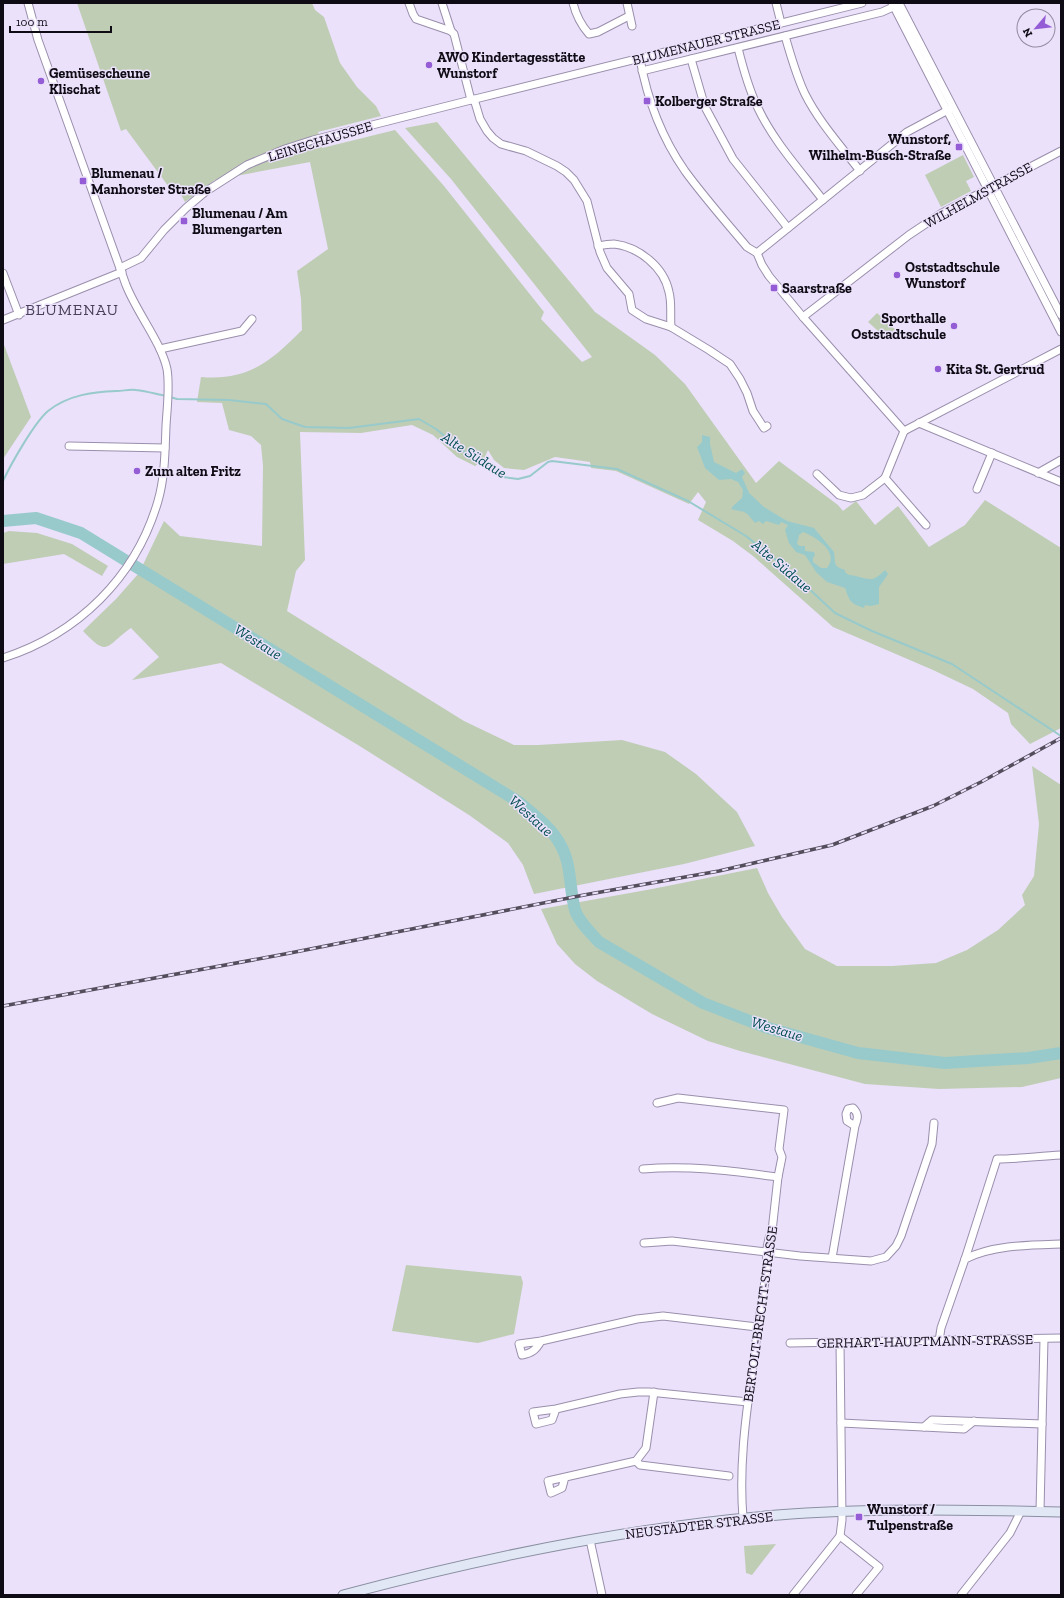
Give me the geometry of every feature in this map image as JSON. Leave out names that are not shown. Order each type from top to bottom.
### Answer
[{"type":"main road","name":"NEUSTÄDTER STRASSE","points":[[343,1595],[390,1582],[590,1540],[743,1518],[842,1512],[976,1510],[1061,1512]]},
{"type":"street","points":[[3,658],[26,650],[72,625],[95,605],[116,582],[140,545],[158,501],[163,482],[168,384],[166,368],[160,349],[130,297],[38,40],[28,3]]},
{"type":"street","points":[[409,3],[416,19],[451,31]]},
{"type":"street","points":[[442,3],[451,31],[454,34],[472,100],[487,131],[493,138],[502,144],[526,150],[557,166],[574,180],[587,201],[598,246],[607,268],[629,294],[632,310],[646,319],[670,326],[730,364],[747,393],[753,411],[764,428],[767,426]]},
{"type":"street","points":[[573,3],[575,12],[589,34],[598,32],[629,16]]},
{"type":"street","points":[[627,3],[632,26]]},
{"type":"street","points":[[776,3],[781,23]]},
{"type":"street","name":"BLUMENAUER STRASSE","points":[[549,80],[640,59],[862,3]]},
{"type":"street","points":[[895,4],[950,109],[994,186],[1061,315]]},
{"type":"street","name":"BLUMENAUER STRASSE","points":[[642,71],[888,10],[895,4]]},
{"type":"street","points":[[785,36],[794,68],[805,94],[828,130],[860,170]]},
{"type":"street","points":[[738,48],[744,75],[758,107],[774,136],[823,200]]},
{"type":"street","points":[[640,59],[646,88],[657,119],[685,170],[747,247],[756,253],[769,276],[803,317],[904,431]]},
{"type":"street","points":[[691,59],[706,107],[733,159],[788,228]]},
{"type":"street","name":"LEINECHAUSSEE","points":[[3,320],[19,315],[121,270],[141,258],[164,230],[194,201],[227,177],[247,166],[285,149],[313,140],[549,80]]},
{"type":"street","points":[[756,253],[907,132],[950,109]]},
{"type":"street","points":[[950,109],[987,190],[1061,332]]},
{"type":"street","name":"WILHELMSTRASSE","points":[[803,317],[909,235],[942,213],[1061,151]]},
{"type":"street","points":[[598,246],[613,244],[629,248],[644,255],[655,266],[664,280],[669,292],[670,326]]},
{"type":"street","points":[[3,273],[19,315]]},
{"type":"street","points":[[160,349],[242,331],[252,319]]},
{"type":"street","points":[[817,474],[839,495],[851,498],[863,495],[885,478],[904,431],[1061,349]]},
{"type":"street","points":[[919,423],[1061,482]]},
{"type":"street","points":[[68,446],[165,448]]},
{"type":"street","points":[[977,489],[992,453]]},
{"type":"street","points":[[1038,473],[1061,460]]},
{"type":"street","points":[[885,478],[926,525]]},
{"type":"street","name":"BERTOLT-BRECHT-STRASSE","points":[[657,1103],[678,1098],[784,1110],[779,1149],[782,1157],[778,1177],[772,1231],[768,1238],[766,1252],[767,1268],[757,1327],[741,1467],[743,1518]]},
{"type":"street","points":[[644,1243],[672,1241],[800,1256],[872,1261],[886,1257],[896,1246],[901,1236],[932,1144],[934,1123]]},
{"type":"street","points":[[832,1258],[855,1126]]},
{"type":"street","points":[[939,1341],[941,1328],[965,1260],[997,1159],[1026,1159],[1031,1156],[1061,1155]]},
{"type":"street","points":[[643,1169],[670,1167],[710,1168],[778,1177]]},
{"type":"street","points":[[965,1260],[972,1256],[1000,1249],[1033,1245],[1061,1244]]},
{"type":"street","points":[[541,1341],[637,1318],[663,1316],[757,1327]]},
{"type":"street","name":"GERHART-HAUPTMANN-STRASSE","points":[[790,1343],[1061,1338]]},
{"type":"street","points":[[1040,1511],[1044,1339]]},
{"type":"street","points":[[793,1595],[840,1536],[842,1512],[840,1342]]},
{"type":"street","points":[[556,1409],[620,1394],[654,1392],[748,1402]]},
{"type":"street","points":[[565,1477],[636,1461],[646,1448],[654,1392]]},
{"type":"street","points":[[841,1423],[964,1428],[974,1421],[1042,1424]]},
{"type":"street","points":[[636,1461],[640,1465],[728,1476]]},
{"type":"street","points":[[961,1595],[1010,1533],[1021,1511]]},
{"type":"street","points":[[840,1536],[879,1567],[856,1595]]},
{"type":"street","points":[[590,1540],[602,1595]]},
{"type":"shaded area","points":[[77,3],[312,3],[315,10],[324,17],[340,63],[357,87],[376,106],[381,116],[318,132],[322,148],[395,130],[444,186],[544,312],[541,319],[582,362],[592,357],[451,179],[405,128],[437,122],[595,312],[655,355],[685,384],[756,483],[779,461],[838,505],[843,511],[856,501],[875,525],[898,506],[929,547],[965,525],[985,500],[1061,548],[1061,728],[1030,744],[1011,724],[1008,713],[973,689],[833,627],[753,556],[733,541],[698,520],[706,502],[698,492],[689,504],[616,471],[591,468],[590,462],[555,457],[524,470],[504,468],[494,460],[488,450],[484,459],[475,466],[457,457],[433,435],[412,425],[361,433],[300,432],[305,560],[296,571],[287,611],[464,721],[514,745],[622,740],[665,752],[696,774],[737,812],[755,846],[684,864],[534,894],[523,865],[508,843],[469,815],[358,745],[221,663],[132,680],[159,657],[131,628],[112,644],[103,647],[98,645],[83,631],[116,599],[139,573],[164,521],[180,536],[262,546],[263,466],[261,445],[251,436],[229,430],[222,403],[197,402],[201,377],[232,376],[257,367],[279,351],[302,330],[301,299],[297,271],[328,249],[310,162],[215,180],[185,202],[179,191],[174,194],[126,129],[121,131]]},
{"type":"shaded area","points":[[963,155],[974,177],[966,181],[971,191],[941,207],[925,175]]},
{"type":"shaded area","points":[[877,313],[895,329],[886,338],[868,322]]},
{"type":"shaded area","points":[[3,342],[31,417],[3,459]]},
{"type":"shaded area","points":[[702,435],[710,437],[714,462],[736,473],[742,469],[745,473],[742,477],[749,493],[764,507],[787,521],[814,528],[834,552],[836,565],[845,570],[846,573],[872,579],[878,577],[885,570],[888,574],[879,587],[879,604],[871,606],[865,605],[864,608],[859,606],[851,601],[845,588],[827,582],[816,572],[805,555],[796,552],[789,543],[785,530],[788,525],[781,522],[779,525],[766,521],[763,524],[759,521],[755,523],[749,515],[744,512],[731,509],[742,498],[743,490],[738,482],[731,479],[719,480],[705,468],[697,447],[702,442]],"holes":[[[803,532],[820,541],[829,551],[831,556],[827,568],[821,568],[813,562],[815,555],[814,552],[805,551],[805,546],[800,546],[797,544],[799,535]]]},
{"type":"shaded area","points":[[9,531],[37,533],[72,544],[108,566],[102,576],[64,554],[3,564],[3,533]]},
{"type":"shaded area","points":[[1032,766],[1061,785],[1061,1078],[1022,1087],[939,1089],[865,1084],[708,1041],[652,1014],[597,981],[575,964],[557,944],[541,909],[757,868],[768,893],[782,917],[805,949],[837,966],[892,966],[936,963],[967,950],[998,930],[1025,905],[1022,895],[1034,876],[1039,824]]},
{"type":"shaded area","points":[[406,1265],[521,1276],[523,1283],[514,1334],[478,1343],[392,1331]]},
{"type":"shaded area","points":[[776,1544],[752,1575],[746,1573],[744,1546]]},
{"type":"waterway","name":"Alte Südaue","points":[[3,481],[17,455],[42,417],[48,411],[64,401],[81,395],[98,392],[131,390],[144,391],[166,396]]},
{"type":"waterway","name":"Alte Südaue","points":[[170,397],[177,399],[229,400],[266,404],[282,419],[305,427],[349,428],[419,419],[436,429],[463,451],[490,465],[503,477],[518,479],[530,476],[548,462],[552,461],[617,469],[688,501],[746,536],[790,571],[835,613],[872,631],[952,664],[1061,736]]},
{"type":"waterway","name":"Westaue","points":[[3,521],[36,518],[81,533],[519,802],[536,816],[557,838],[567,860],[575,910],[579,919],[599,942],[703,1003],[768,1028],[858,1053],[945,1063],[1028,1058],[1061,1053]]},
{"type":"railway","points":[[3,1006],[285,954],[584,895],[719,871],[832,845],[933,806],[981,782],[1061,738]]},
{"type":"place","name":"AWO Kindertagesstätte Wunstorf","points":[[429,65]]},
{"type":"place","name":"Gemüsescheune Klischat","points":[[41,81]]},
{"type":"place","name":"Kolberger Straße","points":[[647,101]]},
{"type":"place","name":"Wunstorf, Wilhelm-Busch-Straße","points":[[959,147]]},
{"type":"place","name":"Blumenau / Manhorster Straße","points":[[83,181]]},
{"type":"place","name":"Blumenau / Am Blumengarten","points":[[184,221]]},
{"type":"place","name":"Oststadtschule Wunstorf","points":[[897,275]]},
{"type":"place","name":"Saarstraße","points":[[774,288]]},
{"type":"place","name":"Sporthalle Oststadtschule","points":[[954,326]]},
{"type":"place","name":"Kita St. Gertrud","points":[[938,369]]},
{"type":"place","name":"Zum alten Fritz","points":[[137,471]]},
{"type":"place","name":"Wunstorf / Tulpenstraße","points":[[859,1517]]},
{"type":"district","name":"BLUMENAU","points":[[72,309]]}]
